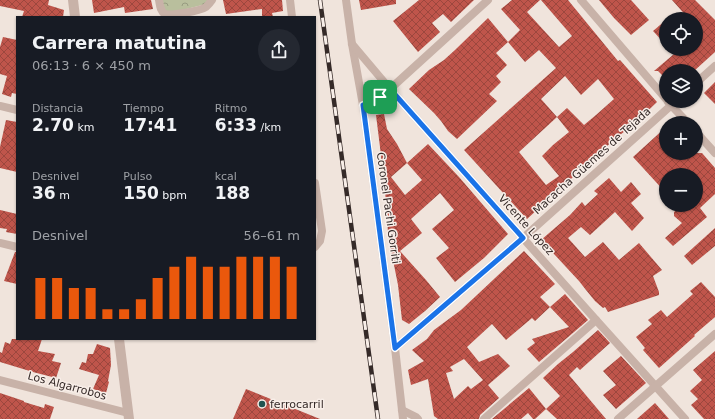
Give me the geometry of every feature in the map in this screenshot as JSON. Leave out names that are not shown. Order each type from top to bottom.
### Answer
[{"type":"street","points":[[73,0],[75,16]]},
{"type":"street","points":[[159,0],[161,9],[167,14],[190,14],[206,7],[212,0]]},
{"type":"street","points":[[290,0],[292,16]]},
{"type":"street","name":"Coronel Pachi Gorriti","points":[[346,0],[363,105],[403,419]]},
{"type":"street","points":[[363,105],[374,101],[390,89],[488,0]]},
{"type":"street","points":[[581,0],[659,89]]},
{"type":"street","name":"Vicente López","points":[[352,44],[390,89],[685,419]]},
{"type":"street","points":[[703,77],[715,66]]},
{"type":"street","points":[[0,106],[16,110]]},
{"type":"street","name":"Macacha Güemes de Tejada","points":[[395,348],[523,238],[662,108]]},
{"type":"street","points":[[676,108],[682,116]]},
{"type":"street","points":[[703,140],[715,154]]},
{"type":"street","points":[[316,190],[322,231],[320,241],[316,247]]},
{"type":"street","points":[[0,243],[16,247]]},
{"type":"street","points":[[484,419],[596,320]]},
{"type":"street","points":[[618,419],[715,334]]},
{"type":"street","points":[[119,340],[129,416]]},
{"type":"street","name":"Los Algarrobos","points":[[0,380],[129,416]]},
{"type":"street","points":[[402,410],[418,419]]},
{"type":"green space","points":[[159,0],[211,0],[210,3],[167,14]]},
{"type":"building","points":[[0,0],[49,0],[48,5],[64,10],[63,16],[22,16],[24,11],[0,6]]},
{"type":"building","points":[[92,0],[151,0],[153,9],[125,13],[124,7],[94,13]]},
{"type":"building","points":[[223,0],[282,0],[283,11],[272,13],[273,16],[262,16],[262,9],[226,14]]},
{"type":"building","points":[[359,0],[396,0],[396,4],[361,10]]},
{"type":"building","points":[[419,0],[474,0],[451,22],[443,14],[432,23],[440,32],[418,52],[393,21]]},
{"type":"building","points":[[512,0],[540,0],[527,12],[559,47],[572,36],[541,0],[568,0],[618,61],[620,60],[657,102],[527,219],[464,150],[556,68],[539,50],[525,62],[508,42],[520,30],[501,9]],"holes":[[[565,76],[581,95],[598,79],[614,99],[584,125],[567,108],[557,117],[541,99]],[[557,117],[569,132],[542,156],[559,176],[546,185],[519,152]]]},
{"type":"building","points":[[599,0],[631,0],[649,20],[631,35]]},
{"type":"building","points":[[672,0],[695,0],[715,20],[715,52],[702,64],[662,64],[672,56],[703,56],[703,12],[683,12]]},
{"type":"building","points":[[488,18],[508,42],[496,53],[507,65],[496,76],[501,82],[489,94],[497,101],[457,139],[448,131],[434,113],[409,89],[429,70],[444,60]]},
{"type":"building","points":[[659,26],[659,37],[653,31]]},
{"type":"building","points":[[3,37],[16,40],[16,94],[12,93],[11,97],[2,94],[7,76],[0,74],[0,47]]},
{"type":"building","points":[[659,67],[659,72],[654,71]]},
{"type":"building","points":[[715,82],[715,104],[704,93]]},
{"type":"building","points":[[384,114],[387,129],[407,163],[428,144],[459,177],[508,234],[484,258],[455,282],[436,258],[449,248],[432,229],[454,210],[440,193],[411,219],[422,233],[400,251],[440,297],[409,324],[402,320],[398,285],[388,235],[387,210],[376,115]],"holes":[[[407,163],[422,180],[405,195],[391,177]]]},
{"type":"building","points":[[6,120],[16,122],[16,172],[0,168],[0,147]]},
{"type":"building","points":[[659,133],[659,160],[703,160],[703,154],[715,168],[715,194],[703,205],[703,168],[659,168],[659,185],[633,157]]},
{"type":"building","points":[[609,178],[621,192],[631,182],[641,194],[631,203],[644,218],[632,231],[615,212],[590,235],[581,227],[568,238],[585,257],[603,242],[619,260],[639,243],[662,270],[653,276],[659,295],[608,312],[605,307],[603,308],[595,301],[579,281],[541,240],[570,215],[582,202],[585,206],[598,194],[594,191]]},
{"type":"building","points":[[0,210],[16,214],[16,234],[6,232],[7,229],[0,228]]},
{"type":"building","points":[[674,212],[703,212],[707,217],[673,246],[665,238],[682,223],[674,216]]},
{"type":"building","points":[[715,228],[715,246],[692,265],[684,256]]},
{"type":"building","points":[[524,251],[555,284],[540,297],[550,307],[535,321],[532,318],[506,340],[492,324],[467,347],[479,362],[498,354],[510,366],[488,385],[499,398],[480,415],[479,419],[438,419],[434,416],[428,379],[411,385],[408,370],[424,361],[412,350],[427,339],[434,330],[461,310]],"holes":[[[464,359],[483,380],[471,389],[468,386],[454,399],[446,373],[453,371],[450,367]]]},
{"type":"building","points":[[15,252],[16,252],[16,284],[4,281]]},
{"type":"building","points":[[701,282],[715,297],[715,317],[659,368],[643,350],[645,348],[636,337],[652,324],[648,320],[661,310],[667,317],[693,294],[690,291]]},
{"type":"building","points":[[565,294],[588,320],[539,362],[527,349],[535,343],[532,339],[569,327],[550,307]]},
{"type":"building","points":[[598,330],[610,343],[580,370],[577,367],[569,375],[606,419],[557,419],[546,409],[560,396],[543,378]]},
{"type":"building","points":[[12,339],[42,340],[38,351],[55,354],[52,361],[61,363],[56,378],[0,362],[0,352],[2,353],[5,342],[10,344]]},
{"type":"building","points":[[97,344],[110,348],[111,365],[106,393],[93,389],[99,375],[79,369],[82,362],[86,363],[88,354],[93,354]]},
{"type":"building","points":[[715,351],[715,419],[704,419],[691,405],[698,399],[690,391],[702,380],[693,370]]},
{"type":"building","points":[[621,356],[646,383],[616,409],[603,395],[616,385],[603,371]]},
{"type":"building","points":[[529,388],[546,409],[535,419],[533,419],[528,413],[521,419],[492,419]]},
{"type":"building","name":"ferrocarril","points":[[246,389],[320,419],[233,419]]},
{"type":"building","points":[[0,393],[44,408],[45,404],[54,407],[50,419],[0,419]]},
{"type":"building","points":[[655,403],[669,419],[637,419]]},
{"type":"railway","points":[[320,0],[378,419]]},
{"type":"place","name":"ferrocarril","points":[[262,404]]},
{"type":"route","points":[[390,89],[523,238],[395,348],[363,105],[380,97],[390,89]]}]
